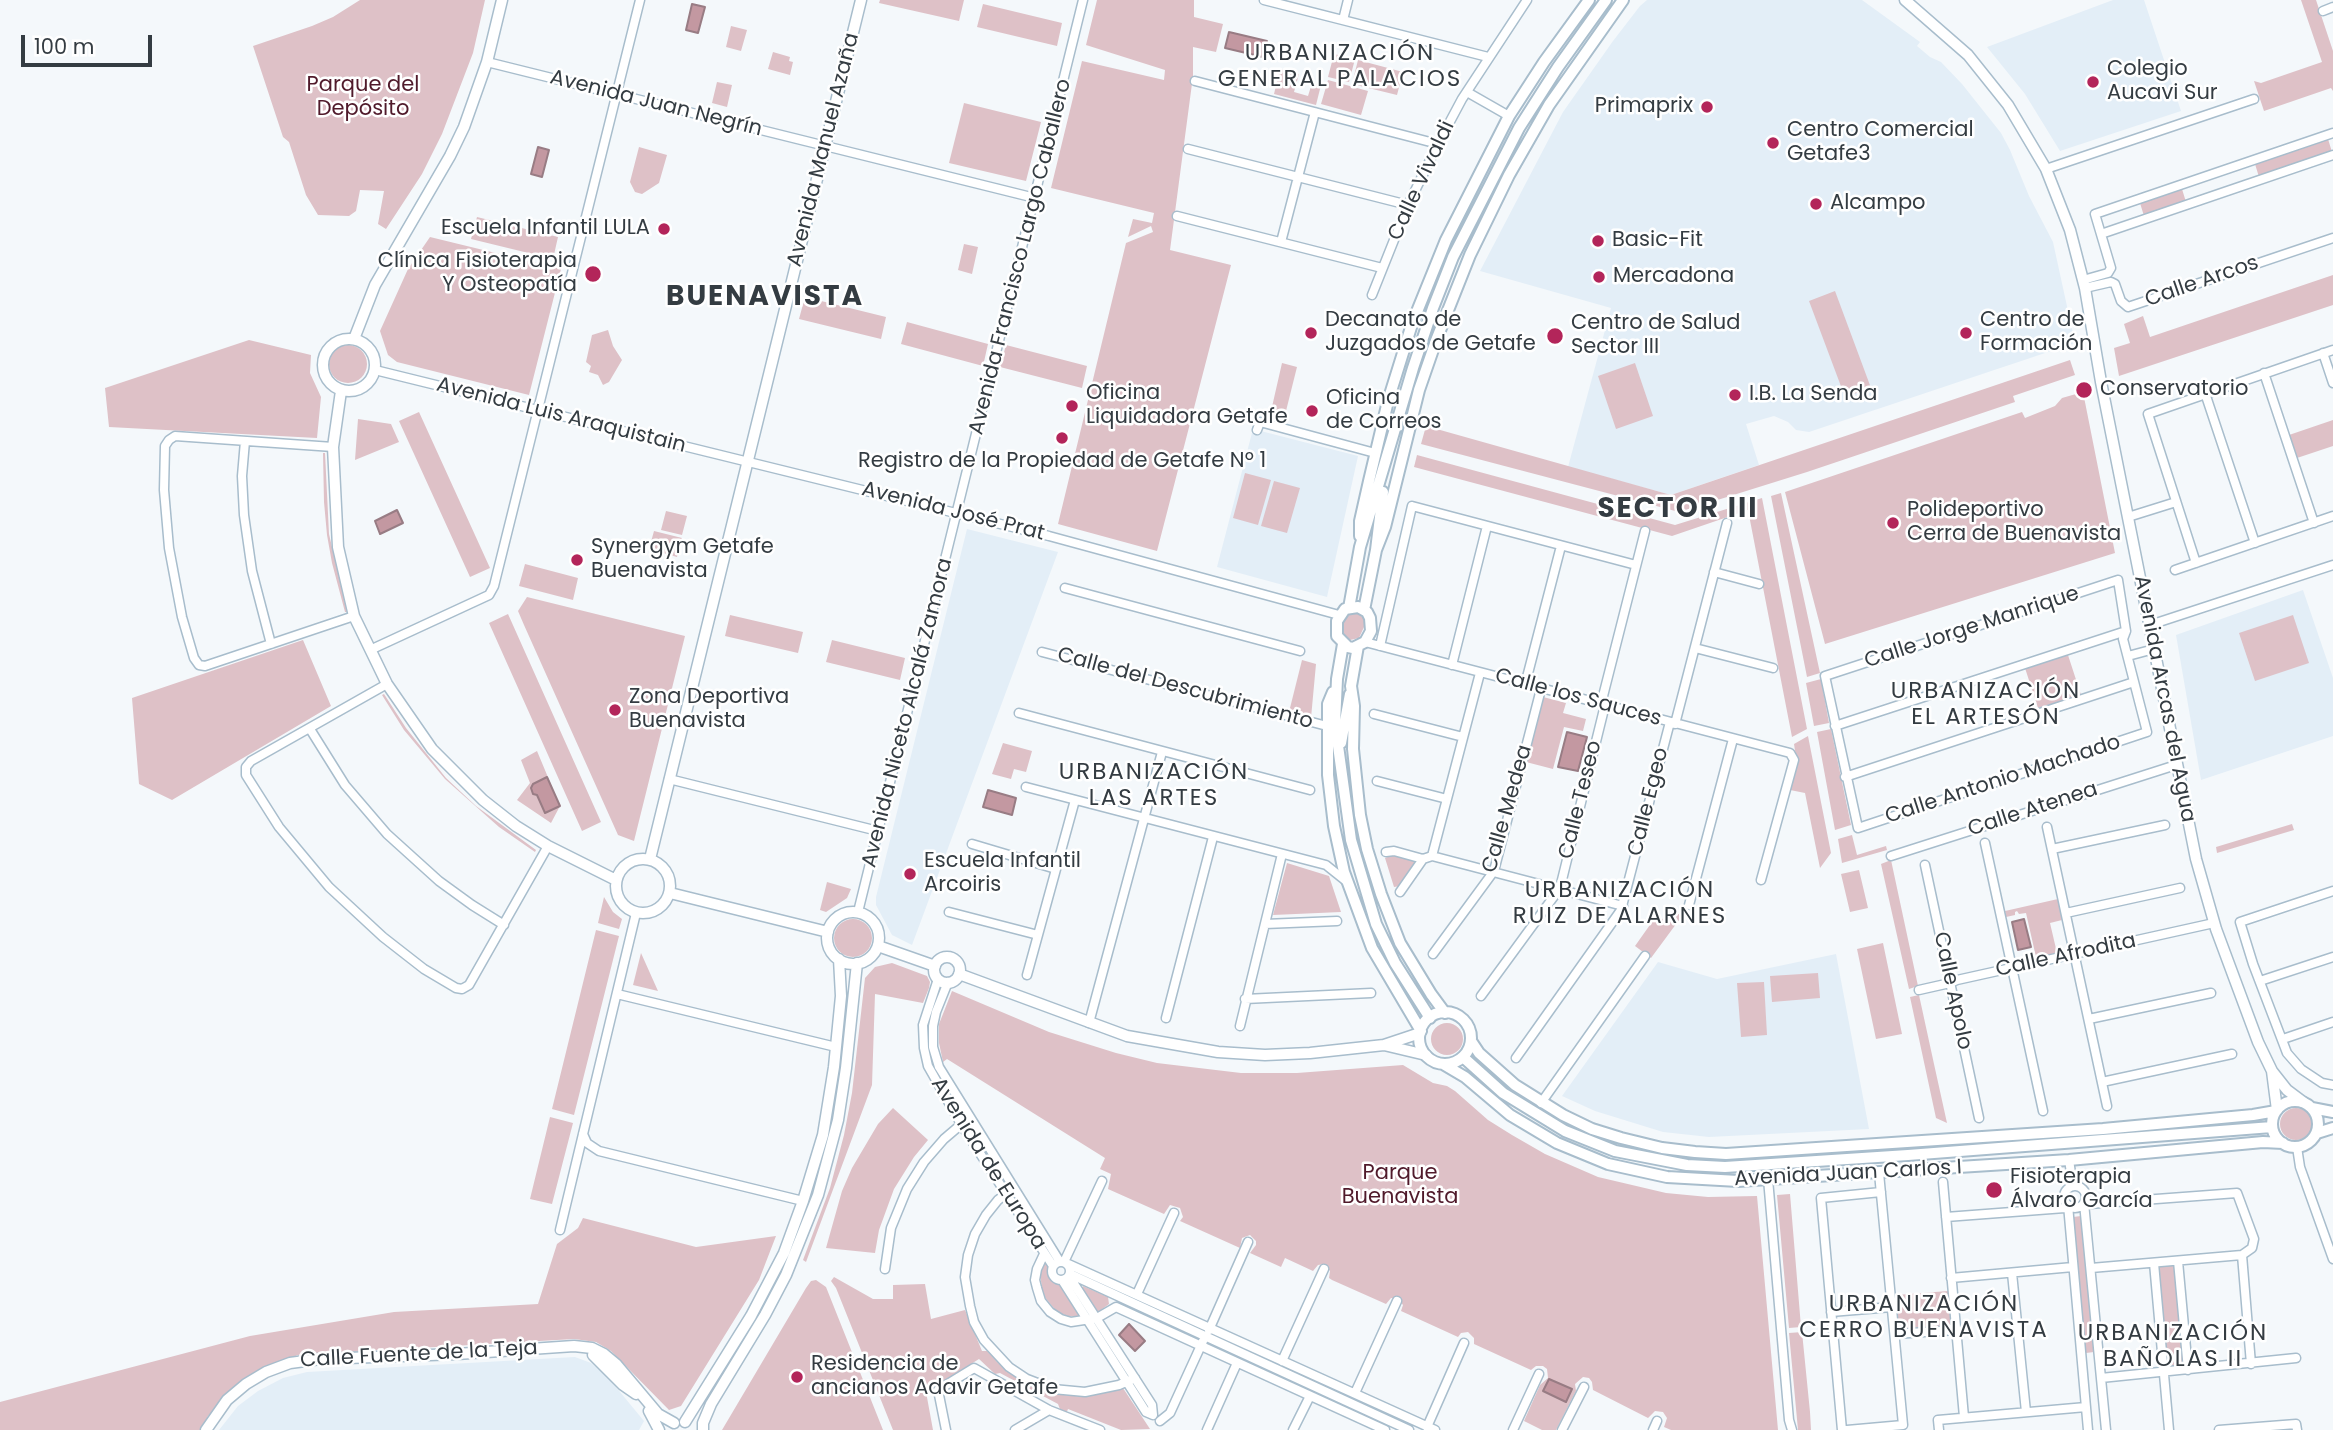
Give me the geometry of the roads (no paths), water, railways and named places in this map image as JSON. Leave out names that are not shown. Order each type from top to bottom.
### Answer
[{"type":"main road","points":[[1360,547],[1360,521],[1375,453],[1388,401],[1420,304],[1463,203],[1509,116],[1588,0]]},
{"type":"main road","points":[[1349,607],[1360,547],[1433,308],[1477,208],[1519,128],[1605,0]]},
{"type":"main road","points":[[1376,550],[1385,527],[1419,390],[1470,255],[1509,175],[1549,105],[1623,0]]},
{"type":"main road","points":[[1364,610],[1376,550],[1389,451]]},
{"type":"main road","points":[[1340,749],[1351,686],[1362,644],[1371,631],[1371,624],[1364,610],[1349,607],[1339,615],[1336,632],[1343,644],[1353,648],[1362,644]]},
{"type":"main road","points":[[1343,644],[1337,679],[1335,724],[1351,839],[1376,925],[1395,963],[1430,1018]]},
{"type":"main road","points":[[1337,679],[1328,704],[1328,775],[1339,852],[1348,883],[1372,948],[1420,1032],[1421,1046],[1426,1055],[1443,1064],[1453,1063],[1469,1049],[1469,1029],[1463,1020],[1455,1015],[1445,1013],[1430,1018],[1420,1032]]},
{"type":"main road","points":[[1351,686],[1354,706],[1355,779],[1367,849],[1400,943],[1445,1013]]},
{"type":"main road","name":"Avenida Juan Carlos I","points":[[1471,1041],[1492,1065],[1541,1102],[1592,1129],[1662,1148],[1726,1154],[2103,1129],[2253,1115],[2277,1110]]},
{"type":"main road","name":"Avenida Juan Carlos I","points":[[1463,1057],[1503,1093],[1565,1131],[1615,1151],[1687,1166],[1725,1167],[1908,1155],[2273,1127]]},
{"type":"main road","name":"Avenida Juan Carlos I","points":[[1443,1064],[1465,1077],[1510,1115],[1557,1143],[1608,1164],[1667,1177],[1738,1181],[2069,1160],[2263,1142],[2283,1143]]},
{"type":"main road","points":[[2307,1105],[2318,1117],[2317,1133],[2309,1143],[2297,1147],[2283,1143],[2275,1135],[2273,1127],[2277,1110],[2287,1102],[2307,1105],[2333,1112]]},
{"type":"main road","points":[[2317,1133],[2333,1129]]},
{"type":"street","points":[[354,338],[367,303],[391,255],[450,156],[475,99],[502,0]]},
{"type":"street","points":[[370,650],[489,595],[494,586],[640,0]]},
{"type":"street","name":"Avenida Manuel Azaña","points":[[650,859],[861,0]]},
{"type":"street","name":"Avenida Francisco Largo Caballero","points":[[958,514],[1083,0]]},
{"type":"street","points":[[1264,0],[1488,57]]},
{"type":"street","points":[[1343,20],[1348,0]]},
{"type":"street","name":"Calle Vivaldi","points":[[1372,295],[1408,205],[1438,144],[1488,57],[1527,0]]},
{"type":"street","name":"Avenida Arcas del Agua","points":[[1905,0],[1980,69],[2017,118],[2046,169],[2070,230],[2084,284],[2196,859],[2240,999],[2272,1071],[2287,1090],[2307,1105]]},
{"type":"street","points":[[2323,10],[2333,7]]},
{"type":"street","name":"Avenida Juan Negrín","points":[[487,62],[1035,198]]},
{"type":"street","points":[[1195,81],[1438,144]]},
{"type":"street","points":[[1467,92],[1509,116]]},
{"type":"street","points":[[2046,169],[2254,99]]},
{"type":"street","points":[[1281,242],[1315,112]]},
{"type":"street","points":[[2084,284],[2108,273],[2111,268],[2095,215],[2333,133]]},
{"type":"street","points":[[1188,149],[1408,205]]},
{"type":"street","points":[[2101,234],[2333,155]]},
{"type":"street","points":[[1177,216],[1382,268]]},
{"type":"street","name":"Calle Arcos","points":[[2084,284],[2115,284],[2121,301],[2129,307],[2333,238]]},
{"type":"street","points":[[354,338],[371,350],[375,370],[364,386],[357,390],[341,391],[325,377],[323,360],[332,345],[342,339],[354,338]]},
{"type":"street","points":[[2196,563],[2148,414],[2333,350]]},
{"type":"street","points":[[2323,354],[2333,383]]},
{"type":"street","name":"Avenida Luis Araquistain","points":[[375,370],[747,462]]},
{"type":"street","points":[[2264,373],[2314,523]]},
{"type":"street","points":[[341,391],[333,447],[338,547],[355,616],[387,684],[425,740],[454,773],[516,826],[548,846],[616,880]]},
{"type":"street","points":[[2205,393],[2255,543]]},
{"type":"street","points":[[1257,430],[1260,422],[1375,453]]},
{"type":"street","points":[[333,447],[175,436],[165,446],[164,490],[169,548],[181,617],[198,665],[205,666],[355,616]]},
{"type":"street","points":[[245,441],[242,476],[244,515],[252,571],[271,644]]},
{"type":"street","name":"Avenida José Prat","points":[[747,462],[1158,565],[1339,615]]},
{"type":"street","points":[[2128,517],[2176,502]]},
{"type":"street","points":[[1380,646],[1412,506],[1636,565]]},
{"type":"street","name":"Avenida Niceto Alcalá Zamora","points":[[858,912],[958,514]]},
{"type":"street","points":[[2175,570],[2333,516]]},
{"type":"street","name":"Calle Egeo","points":[[1516,1058],[1623,906],[1727,523]]},
{"type":"street","points":[[1452,665],[1488,526]]},
{"type":"street","name":"Calle Teseo","points":[[1481,996],[1560,888],[1645,531]]},
{"type":"street","points":[[1525,685],[1561,546]]},
{"type":"street","points":[[2150,625],[2333,565]]},
{"type":"street","points":[[1714,572],[1759,584]]},
{"type":"street","name":"Calle Jorge Manrique","points":[[1835,726],[1825,676],[2118,580],[2126,631]]},
{"type":"street","points":[[1065,588],[1300,651]]},
{"type":"street","points":[[2126,631],[2123,639],[2134,682],[1845,777],[1835,726],[2126,631]]},
{"type":"street","name":"Calle los Sauces","points":[[1362,644],[1380,646],[1790,753],[1794,760],[1761,880]]},
{"type":"street","points":[[1695,648],[1773,668]]},
{"type":"street","points":[[2128,656],[2154,649]]},
{"type":"street","name":"Calle del Descubrimiento","points":[[1042,652],[1327,726]]},
{"type":"street","points":[[1432,856],[1480,673]]},
{"type":"street","name":"Calle Antonio Machado","points":[[1845,777],[1858,828],[2147,733],[2134,682]]},
{"type":"street","points":[[387,684],[251,761],[246,767],[246,775],[279,827],[329,887],[383,937],[424,969],[462,989],[470,985],[548,846]]},
{"type":"street","name":"Calle Medea","points":[[1433,954],[1494,871],[1541,689]]},
{"type":"street","points":[[1019,713],[1310,790]]},
{"type":"street","points":[[1374,714],[1463,737]]},
{"type":"street","points":[[310,729],[345,785],[403,850],[461,897],[504,925]]},
{"type":"street","points":[[1689,905],[1733,739]]},
{"type":"street","points":[[1089,1023],[1161,752]]},
{"type":"street","name":"Calle Atenea","points":[[1891,856],[2176,765]]},
{"type":"street","points":[[670,779],[878,831]]},
{"type":"street","points":[[1377,781],[1447,799]]},
{"type":"street","points":[[1026,787],[1326,865],[1348,883]]},
{"type":"street","points":[[1027,975],[1075,800]]},
{"type":"street","points":[[2052,849],[2165,825]]},
{"type":"street","name":"Calle Atenea","points":[[2047,828],[2107,1106]]},
{"type":"street","points":[[1166,1018],[1213,837]]},
{"type":"street","points":[[1985,843],[2043,1111]]},
{"type":"street","points":[[972,844],[1056,869]]},
{"type":"street","points":[[1386,852],[1394,851],[1423,859],[1432,856],[1623,906]]},
{"type":"street","points":[[1326,865],[1334,860],[1339,852]]},
{"type":"street","points":[[1240,1026],[1282,854]]},
{"type":"street","points":[[638,859],[650,859],[661,865],[669,878],[670,893],[661,907],[650,913],[636,913],[625,907],[617,896],[616,880],[622,867],[638,859]]},
{"type":"street","points":[[1400,891],[1423,859]]},
{"type":"street","name":"Calle Apolo","points":[[1924,865],[1979,1118]]},
{"type":"street","points":[[2066,913],[2180,888]]},
{"type":"street","points":[[2333,891],[2240,922],[2287,1053],[2301,1069],[2322,1083],[2333,1085]]},
{"type":"street","points":[[670,893],[828,932]]},
{"type":"street","points":[[858,912],[868,916],[874,923],[879,936],[878,946],[871,957],[857,963],[845,962],[839,959],[829,946],[828,932],[841,915],[858,912]]},
{"type":"street","points":[[949,912],[1038,935]]},
{"type":"street","points":[[560,1230],[636,913]]},
{"type":"street","points":[[1265,924],[1337,921]]},
{"type":"street","name":"Calle Afrodita","points":[[1919,990],[1950,984],[1957,979],[2214,923]]},
{"type":"street","points":[[878,946],[935,966]]},
{"type":"street","points":[[1541,1102],[1645,956]]},
{"type":"street","points":[[2260,981],[2333,957]]},
{"type":"street","points":[[941,958],[951,958],[958,963],[959,974],[955,980],[943,981],[934,973],[935,966],[941,958]]},
{"type":"street","points":[[669,1427],[685,1422],[757,1306],[783,1253],[803,1201],[823,1135],[841,996],[839,959]]},
{"type":"street","points":[[685,1422],[701,1430],[706,1412],[786,1275],[818,1195],[838,1120],[857,963]]},
{"type":"street","points":[[959,974],[1127,1035],[1218,1052],[1265,1055],[1384,1045],[1420,1032]]},
{"type":"street","name":"Avenida de Europa","points":[[943,981],[933,1026],[933,1047],[939,1067],[1044,1254],[1431,1428]]},
{"type":"street","name":"Avenida de Europa","points":[[943,981],[923,1025],[924,1048],[933,1076],[961,1124],[1061,1263]]},
{"type":"street","points":[[1245,999],[1371,993]]},
{"type":"street","points":[[2089,1019],[2211,993]]},
{"type":"street","points":[[617,994],[836,1047]]},
{"type":"street","points":[[1403,1037],[1409,1032],[1413,1019]]},
{"type":"street","points":[[2283,1039],[2333,1022]]},
{"type":"street","points":[[1384,1045],[1426,1055]]},
{"type":"street","points":[[2102,1082],[2232,1054]]},
{"type":"street","name":"Avenida Arcas del Agua","points":[[2272,1071],[2277,1110]]},
{"type":"street","points":[[885,1269],[891,1227],[907,1189],[925,1162],[970,1118]]},
{"type":"street","points":[[583,1134],[587,1143],[599,1151],[803,1201]]},
{"type":"street","points":[[2297,1147],[2300,1167],[2333,1259]]},
{"type":"street","points":[[2069,1160],[2073,1186]]},
{"type":"street","points":[[1879,1173],[1881,1192],[1892,1307],[1895,1334],[1903,1425],[1845,1430],[1821,1198],[1881,1192]]},
{"type":"street","points":[[1768,1179],[1790,1430]]},
{"type":"street","points":[[1102,1181],[1061,1263],[1052,1272],[1054,1277],[1067,1277],[1206,1336],[1409,1430]]},
{"type":"street","points":[[1943,1182],[1964,1418]]},
{"type":"street","points":[[2073,1186],[2084,1191],[2106,1430]]},
{"type":"street","points":[[2073,1186],[2064,1195],[2068,1205],[2088,1430]]},
{"type":"street","points":[[1010,1191],[986,1215],[975,1234],[968,1255],[965,1278],[970,1306],[974,1322],[984,1340],[1009,1367],[1027,1379],[1053,1390],[1085,1392],[1131,1380],[1067,1277],[1070,1266],[1061,1263]]},
{"type":"street","points":[[2085,1202],[2089,1204],[2237,1193],[2254,1239],[2252,1248],[2242,1255],[2091,1268]]},
{"type":"street","points":[[2068,1205],[2076,1208],[2085,1202]]},
{"type":"street","points":[[1946,1217],[2065,1208],[2068,1205]]},
{"type":"street","points":[[1137,1294],[1174,1213]]},
{"type":"street","points":[[1160,1421],[1170,1413],[1248,1242]]},
{"type":"street","points":[[1044,1254],[1035,1280],[1041,1301],[1060,1319],[1071,1322],[1092,1319],[1116,1307],[1383,1429]]},
{"type":"street","points":[[2242,1255],[2251,1364]]},
{"type":"street","points":[[2178,1261],[2188,1370]]},
{"type":"street","points":[[2154,1263],[2169,1430]]},
{"type":"street","points":[[1951,1278],[2073,1267]]},
{"type":"street","points":[[1282,1361],[1324,1269]]},
{"type":"street","points":[[2012,1273],[2026,1412]]},
{"type":"street","points":[[1355,1393],[1397,1301]]},
{"type":"street","points":[[1831,1312],[1892,1307]]},
{"type":"street","points":[[1895,1334],[1956,1330]]},
{"type":"street","points":[[1431,1428],[1464,1343]]},
{"type":"street","points":[[574,1346],[598,1358],[623,1385],[632,1390],[652,1414],[659,1430]]},
{"type":"street","name":"Calle Fuente de la Teja","points":[[205,1430],[227,1401],[246,1384],[266,1372],[290,1363],[320,1359],[574,1346],[592,1348],[616,1364],[669,1427]]},
{"type":"street","points":[[2101,1378],[2296,1359]]},
{"type":"street","points":[[1207,1430],[1237,1363]]},
{"type":"street","points":[[1272,1367],[1277,1381]]},
{"type":"street","points":[[946,1430],[938,1390],[974,1368],[1049,1410],[1100,1430]]},
{"type":"street","points":[[1513,1430],[1539,1374]]},
{"type":"street","points":[[1315,1375],[1318,1389]]},
{"type":"street","points":[[1562,1430],[1584,1387]]},
{"type":"street","points":[[1293,1430],[1310,1396]]},
{"type":"street","points":[[1345,1412],[1357,1407]]},
{"type":"street","points":[[1939,1430],[1938,1420],[2086,1407]]},
{"type":"street","points":[[1377,1416],[1389,1409]]},
{"type":"street","points":[[1015,1430],[1049,1410]]},
{"type":"street","points":[[2219,1430],[2297,1427]]},
{"type":"place","name":"Colegio Aucavi Sur","points":[[2093,82]]},
{"type":"place","name":"Primaprix","points":[[1707,107]]},
{"type":"place","name":"Centro Comercial Getafe3","points":[[1773,143]]},
{"type":"place","name":"Alcampo","points":[[1816,204]]},
{"type":"place","name":"Escuela Infantil LULA","points":[[664,229]]},
{"type":"place","name":"Basic-Fit","points":[[1598,241]]},
{"type":"place","name":"Clínica Fisioterapia Y Osteopatía","points":[[593,274]]},
{"type":"place","name":"Mercadona","points":[[1599,277]]},
{"type":"place","name":"Decanato de Juzgados de Getafe","points":[[1311,333]]},
{"type":"place","name":"Centro de Formación","points":[[1966,333]]},
{"type":"place","name":"Centro de Salud Sector III","points":[[1555,336]]},
{"type":"place","name":"Conservatorio","points":[[2084,390]]},
{"type":"place","name":"I.B. La Senda","points":[[1735,395]]},
{"type":"place","name":"Oficina Liquidadora Getafe","points":[[1072,406]]},
{"type":"place","name":"Oficina de Correos","points":[[1312,411]]},
{"type":"place","name":"Registro de la Propiedad de Getafe Nº 1","points":[[1062,438]]},
{"type":"place","name":"Polideportivo Cerra de Buenavista","points":[[1893,523]]},
{"type":"place","name":"Synergym Getafe Buenavista","points":[[577,560]]},
{"type":"place","name":"Zona Deportiva Buenavista","points":[[615,710]]},
{"type":"place","name":"Escuela Infantil Arcoiris","points":[[910,874]]},
{"type":"place","name":"Fisioterapia Álvaro García","points":[[1994,1190]]},
{"type":"place","name":"Residencia de ancianos Adavir Getafe","points":[[797,1377]]},
{"type":"district","name":"URBANIZACIÓN GENERAL PALACIOS","points":[[1340,67]]},
{"type":"district","name":"BUENAVISTA","points":[[765,298]]},
{"type":"district","name":"SECTOR III","points":[[1678,510]]},
{"type":"district","name":"URBANIZACIÓN EL ARTESÓN","points":[[1986,705]]},
{"type":"district","name":"URBANIZACIÓN LAS ARTES","points":[[1154,786]]},
{"type":"district","name":"URBANIZACIÓN RUIZ DE ALARNES","points":[[1620,904]]},
{"type":"district","name":"URBANIZACIÓN CERRO BUENAVISTA","points":[[1924,1318]]},
{"type":"district","name":"URBANIZACIÓN BAÑOLAS II","points":[[2173,1347]]},
{"type":"park label","name":"Parque del Depósito","points":[[363,98]]},
{"type":"park label","name":"Parque Buenavista","points":[[1400,1186]]}]
